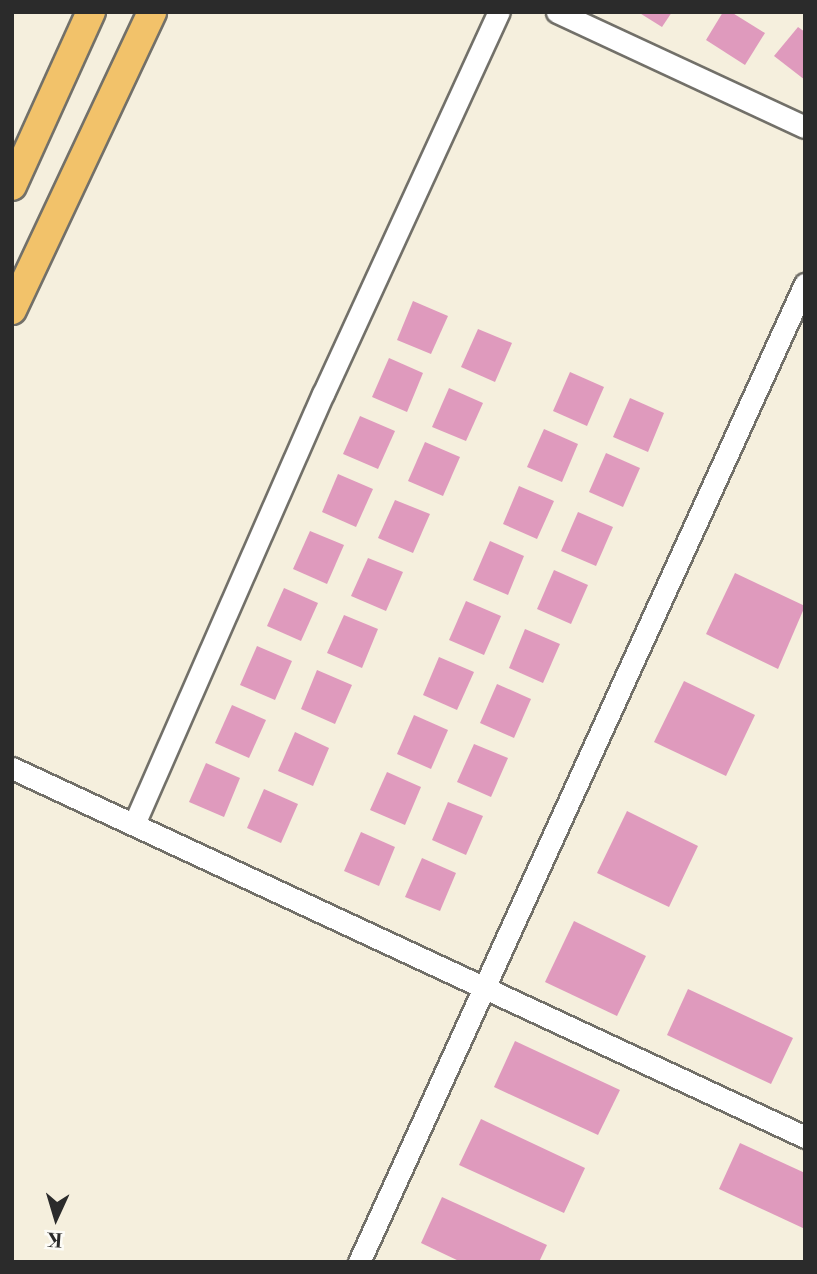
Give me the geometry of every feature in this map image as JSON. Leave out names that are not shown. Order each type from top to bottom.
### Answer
[{"type":"main road","points":[[12,186],[91,12]]},
{"type":"main road","points":[[12,310],[152,12]]},
{"type":"street","points":[[134,824],[368,293],[499,12]]},
{"type":"street","points":[[557,12],[805,127]]},
{"type":"street","points":[[359,1262],[805,284]]},
{"type":"street","points":[[12,768],[805,1137]]},
{"type":"building","points":[[638,12],[672,12],[662,27]]},
{"type":"building","points":[[723,12],[731,12],[765,33],[745,65],[706,40]]},
{"type":"building","points":[[798,27],[805,32],[805,80],[774,56]]},
{"type":"building","points":[[413,301],[448,316],[431,354],[397,340]]},
{"type":"building","points":[[478,329],[512,343],[495,382],[461,367]]},
{"type":"building","points":[[389,358],[423,373],[407,412],[372,397]]},
{"type":"building","points":[[570,372],[604,387],[587,426],[553,411]]},
{"type":"building","points":[[449,388],[483,403],[466,441],[432,427]]},
{"type":"building","points":[[630,398],[664,413],[648,452],[613,437]]},
{"type":"building","points":[[360,416],[395,431],[378,469],[343,454]]},
{"type":"building","points":[[544,429],[578,444],[562,482],[527,467]]},
{"type":"building","points":[[425,442],[460,457],[443,496],[408,481]]},
{"type":"building","points":[[606,453],[640,468],[623,507],[589,492]]},
{"type":"building","points":[[338,474],[373,489],[356,527],[322,512]]},
{"type":"building","points":[[519,486],[554,501],[537,539],[503,524]]},
{"type":"building","points":[[395,500],[430,514],[413,553],[378,538]]},
{"type":"building","points":[[578,512],[613,527],[596,566],[561,551]]},
{"type":"building","points":[[310,531],[344,545],[327,584],[293,569]]},
{"type":"building","points":[[490,541],[524,556],[508,595],[473,580]]},
{"type":"building","points":[[368,558],[403,572],[386,611],[351,596]]},
{"type":"building","points":[[554,570],[588,585],[571,624],[537,609]]},
{"type":"building","points":[[735,573],[805,606],[778,669],[706,634]]},
{"type":"building","points":[[284,588],[318,603],[301,641],[267,626]]},
{"type":"building","points":[[466,601],[501,616],[484,655],[449,640]]},
{"type":"building","points":[[344,615],[378,629],[362,668],[327,653]]},
{"type":"building","points":[[525,629],[560,644],[543,683],[509,668]]},
{"type":"building","points":[[257,646],[292,661],[275,700],[240,685]]},
{"type":"building","points":[[439,657],[474,672],[457,710],[423,695]]},
{"type":"building","points":[[317,670],[352,685],[335,724],[301,709]]},
{"type":"building","points":[[684,681],[755,715],[726,776],[654,742]]},
{"type":"building","points":[[497,684],[531,699],[514,738],[480,723]]},
{"type":"building","points":[[232,705],[266,720],[249,758],[215,743]]},
{"type":"building","points":[[414,715],[448,730],[431,769],[397,754]]},
{"type":"building","points":[[295,732],[329,748],[313,786],[278,771]]},
{"type":"building","points":[[474,744],[508,758],[491,797],[457,782]]},
{"type":"building","points":[[206,763],[240,778],[224,817],[189,802]]},
{"type":"building","points":[[387,772],[421,787],[405,825],[370,810]]},
{"type":"building","points":[[264,789],[298,804],[281,843],[247,828]]},
{"type":"building","points":[[448,802],[483,816],[466,855],[432,840]]},
{"type":"building","points":[[627,811],[698,846],[669,907],[597,873]]},
{"type":"building","points":[[361,832],[395,847],[379,886],[344,871]]},
{"type":"building","points":[[422,858],[456,873],[440,911],[405,897]]},
{"type":"building","points":[[574,921],[646,956],[617,1016],[545,982]]},
{"type":"building","points":[[688,989],[793,1038],[771,1084],[667,1035]]},
{"type":"building","points":[[515,1041],[620,1090],[598,1135],[494,1087]]},
{"type":"building","points":[[481,1119],[585,1168],[564,1213],[459,1165]]},
{"type":"building","points":[[740,1143],[805,1173],[805,1229],[719,1189]]},
{"type":"building","points":[[442,1197],[547,1245],[539,1262],[461,1262],[421,1243]]}]
